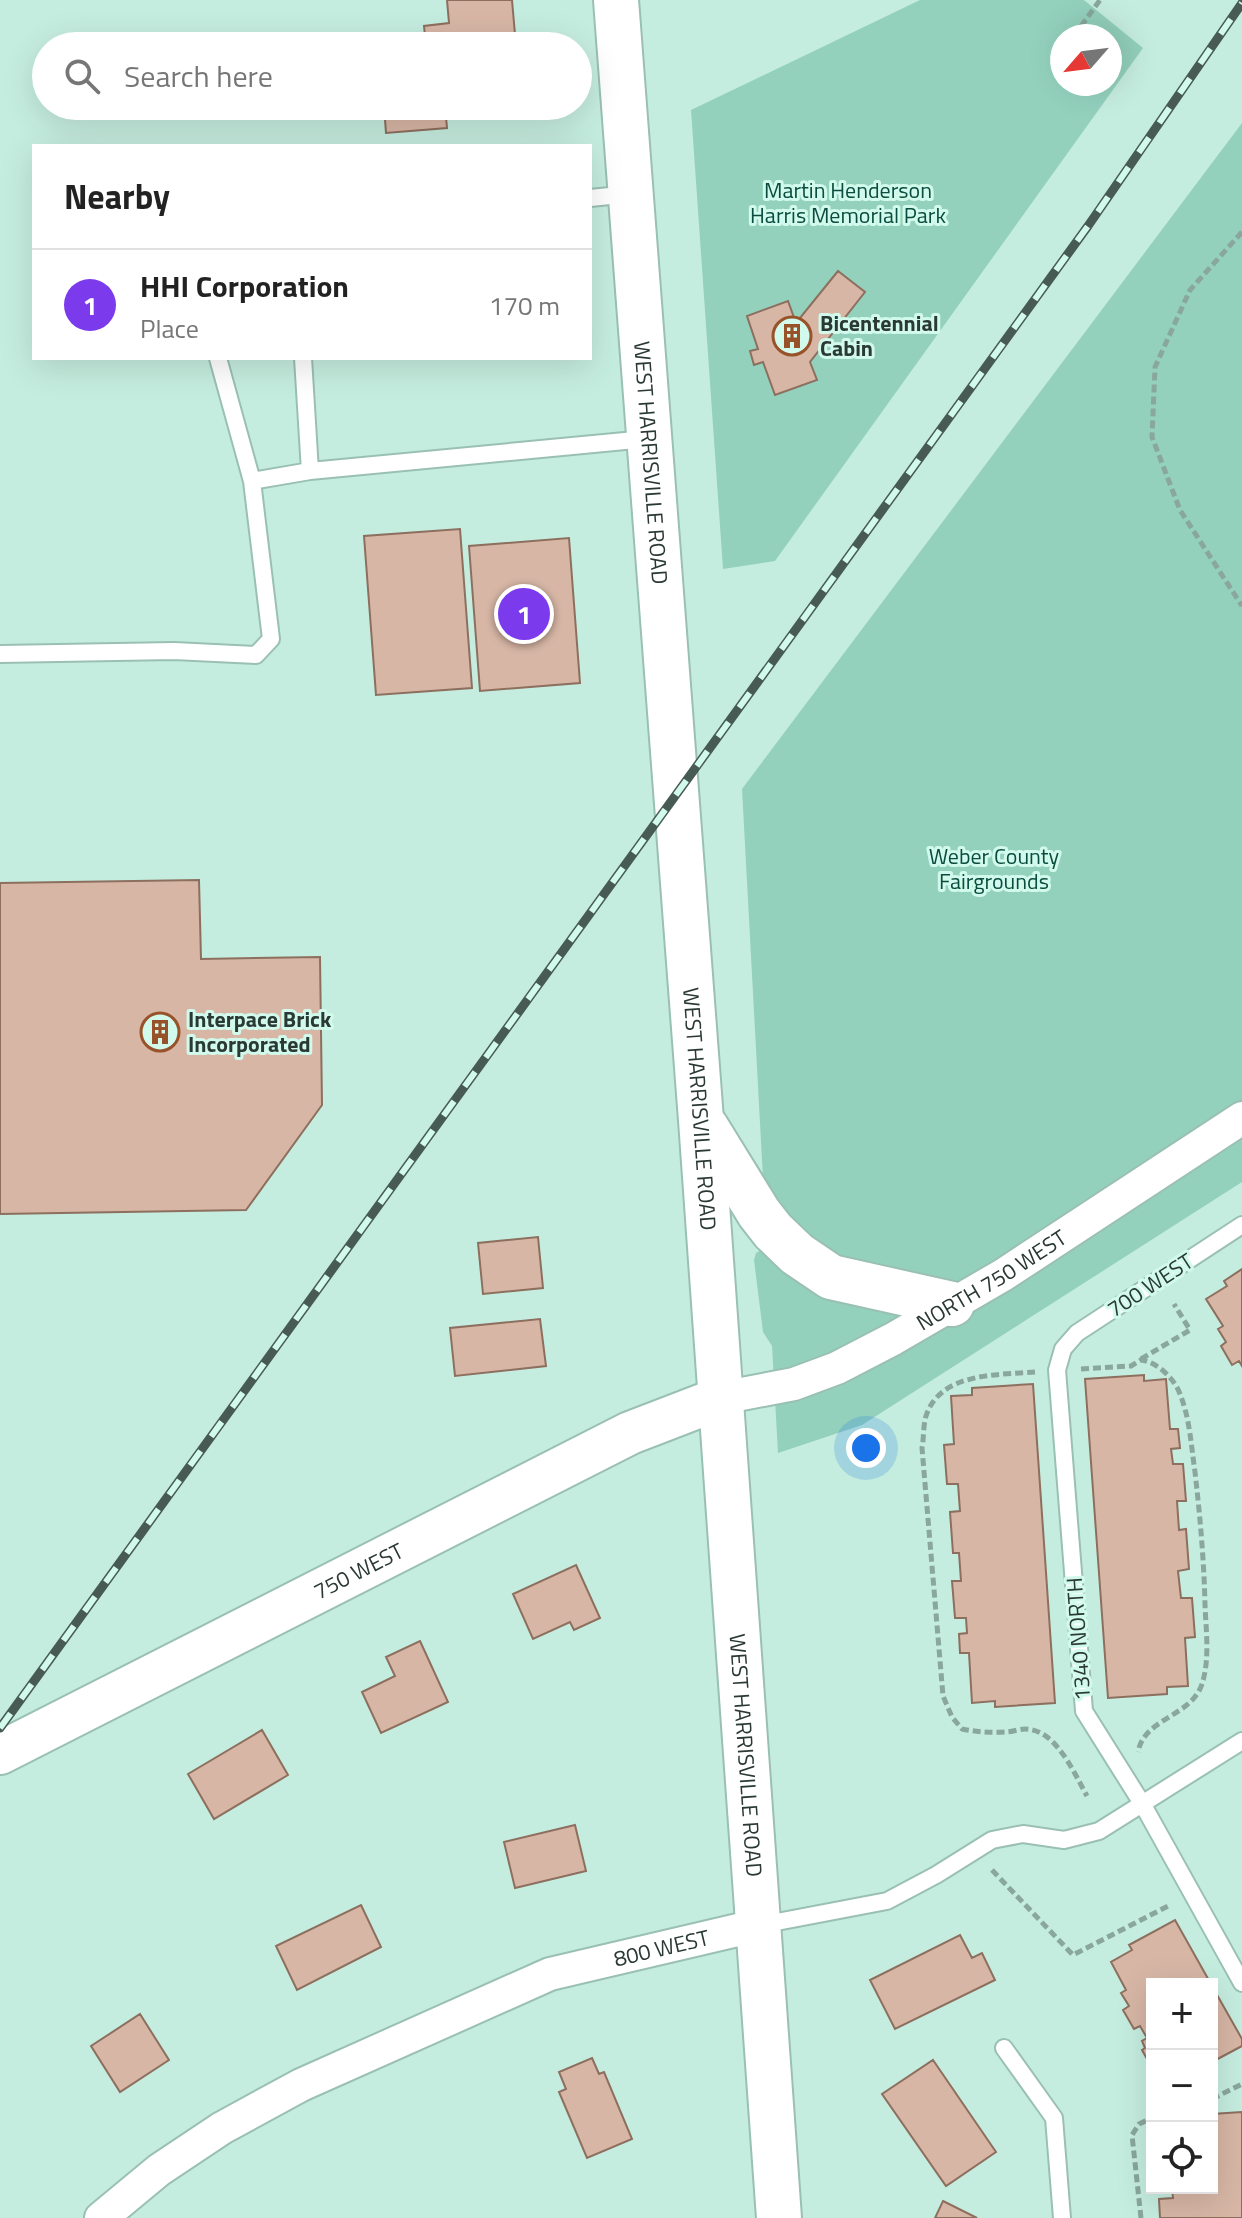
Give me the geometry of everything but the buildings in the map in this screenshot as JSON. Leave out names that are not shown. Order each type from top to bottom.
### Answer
[{"type":"main road","name":"WEST HARRISVILLE ROAD","points":[[616,0],[611,196],[648,439],[701,1120],[779,2218]]},
{"type":"main road","points":[[701,1120],[759,1213],[797,1254],[831,1277],[952,1304]]},
{"type":"street","name":"NORTH 750 WEST","points":[[721,1398],[794,1384],[837,1368],[893,1339],[1003,1275],[1242,1118]]},
{"type":"street","name":"750 WEST","points":[[0,1753],[630,1433],[721,1398]]},
{"type":"street","name":"800 WEST","points":[[101,2218],[159,2170],[222,2128],[301,2085],[522,1986],[550,1974],[759,1925]]},
{"type":"lane","points":[[0,654],[174,651],[256,655],[271,639],[252,481],[219,360]]},
{"type":"lane","points":[[303,360],[310,471]]},
{"type":"lane","points":[[252,481],[310,471],[648,439]]},
{"type":"lane","name":"700 WEST","points":[[1063,1349],[1077,1333],[1242,1225]]},
{"type":"lane","name":"1340 NORTH","points":[[1063,1349],[1057,1370],[1084,1711],[1143,1805],[1242,1983]]},
{"type":"lane","name":"800 WEST","points":[[759,1925],[887,1901],[992,1840],[1023,1834],[1064,1840],[1099,1831],[1242,1741]]},
{"type":"lane","points":[[1004,2048],[1054,2118],[1062,2218]]},
{"type":"path","points":[[1083,24],[1100,0]]},
{"type":"path","points":[[1242,232],[1190,290],[1155,367],[1152,437],[1180,510],[1242,606]]},
{"type":"path","points":[[1141,1360],[1190,1330],[1174,1304]]},
{"type":"path","points":[[991,1869],[1073,1955],[1170,1905]]},
{"type":"path","points":[[1218,2096],[1242,2084]]},
{"type":"path","points":[[1141,2218],[1132,2135],[1139,2124],[1146,2121]]},
{"type":"green space","name":"Martin Henderson Harris Memorial Park","points":[[920,0],[1084,0],[1114,24],[1050,24],[1050,96],[1109,96],[775,561],[723,569],[691,110]]},
{"type":"green space","name":"Martin Henderson Harris Memorial Park","points":[[1122,31],[1143,48],[1122,77]]},
{"type":"green space","name":"Weber County Fairgrounds","points":[[1242,123],[1242,1182],[862,1425],[778,1453],[772,1346],[763,1332],[754,1260],[761,1250],[767,1253],[742,789]]},
{"type":"railway","points":[[0,1728],[1088,226],[1242,3]]},
{"type":"place","name":"Bicentennial Cabin","points":[[792,336]]},
{"type":"place","name":"HHI Corporation","points":[[524,614]]},
{"type":"place","name":"Interpace Brick Incorporated","points":[[160,1032]]}]
